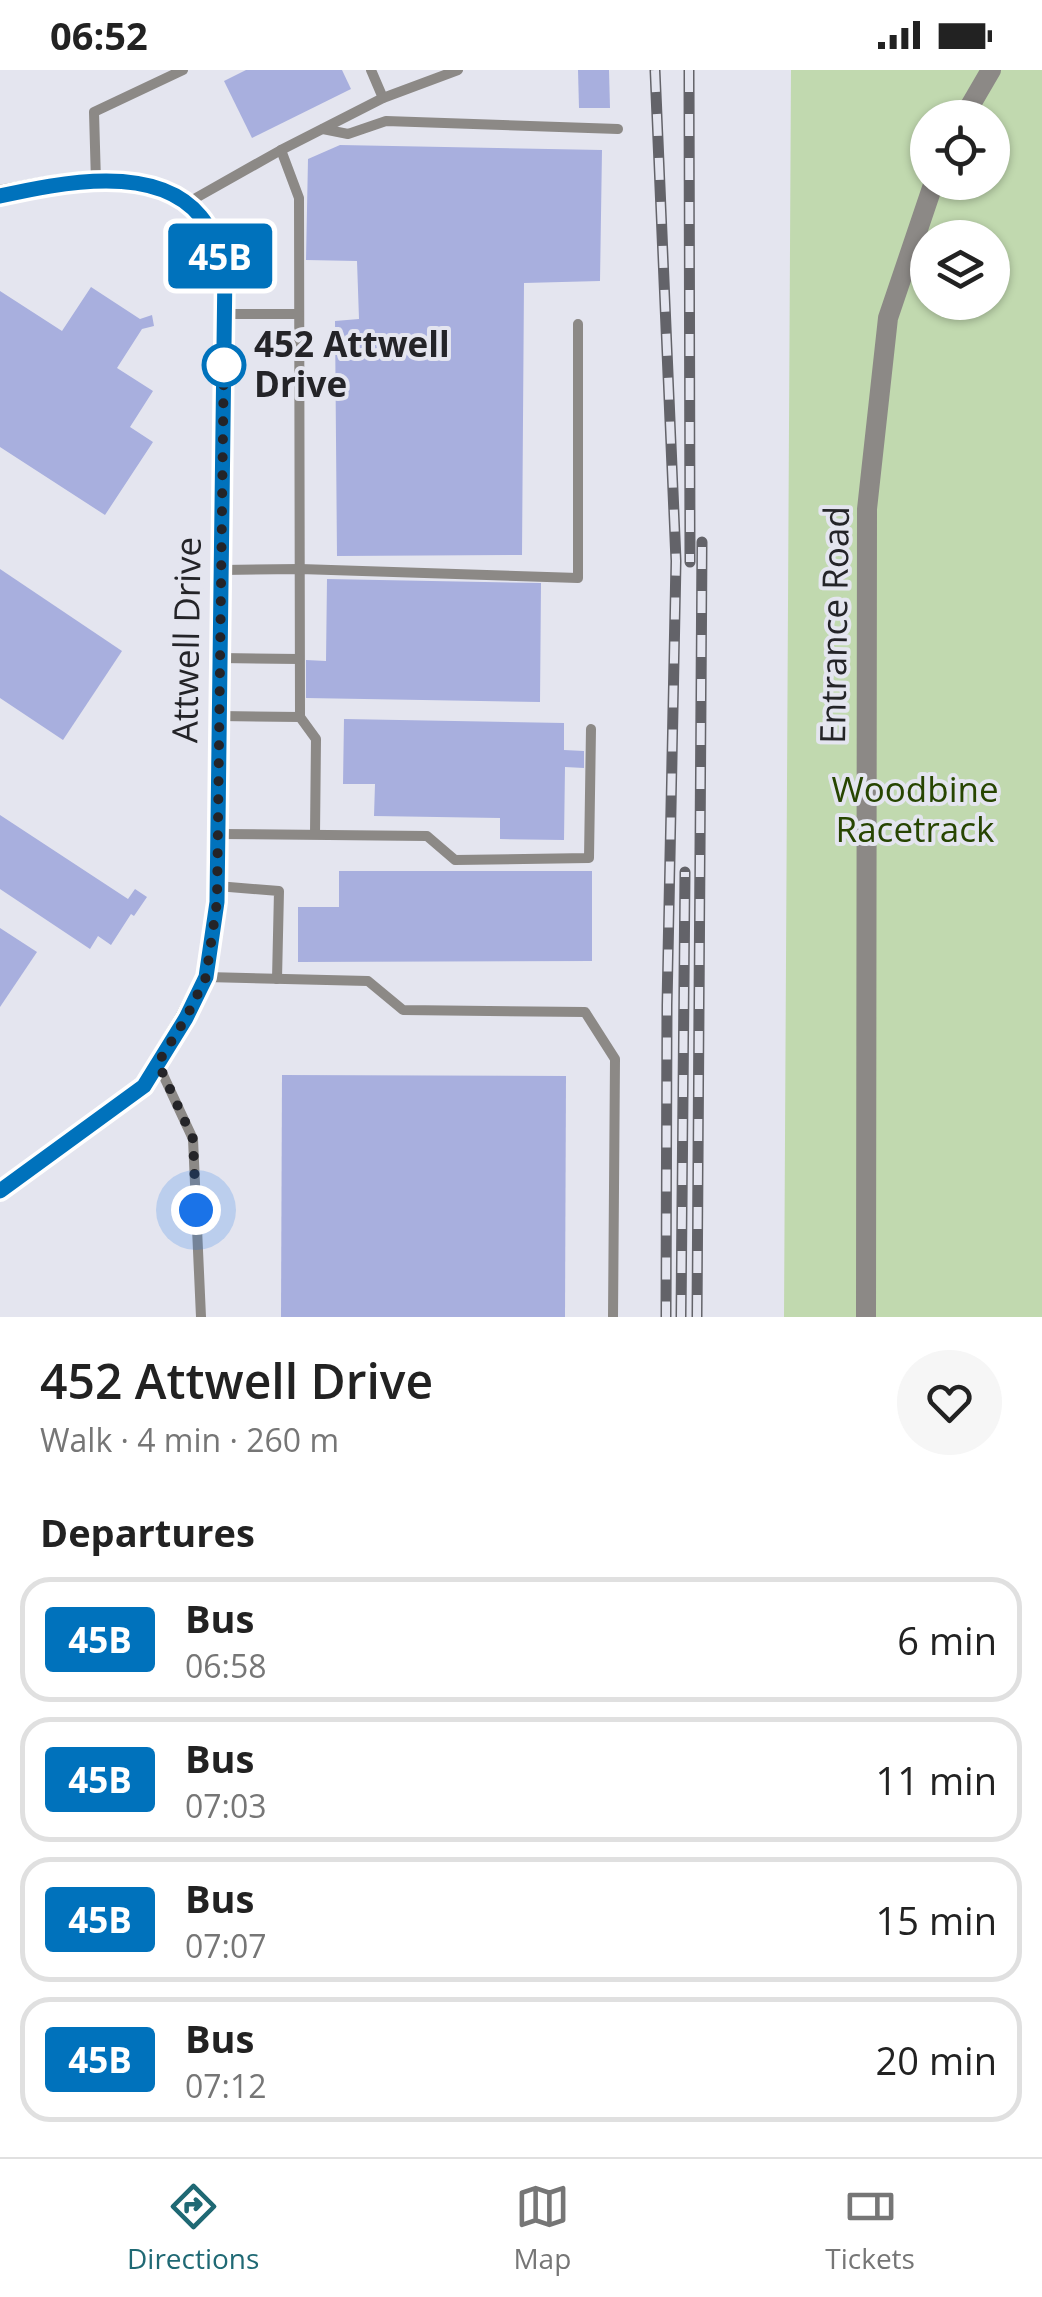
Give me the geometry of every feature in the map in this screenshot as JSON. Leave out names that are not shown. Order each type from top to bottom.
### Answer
[{"type":"street","points":[[974,100],[991,70]]},
{"type":"street","points":[[0,196],[63,182],[132,182],[175,193],[186,203]]},
{"type":"street","name":"Entrance Road","points":[[866,1317],[867,508],[888,318],[928,200]]},
{"type":"street","name":"Attwell Drive","points":[[0,1191],[144,1086],[206,977],[217,886],[225,267],[203,218],[186,203]]},
{"type":"lane","points":[[96,182],[94,112],[183,70]]},
{"type":"lane","points":[[371,70],[384,98]]},
{"type":"lane","points":[[186,203],[384,98],[458,70]]},
{"type":"lane","points":[[322,129],[348,134],[386,121],[618,129]]},
{"type":"lane","points":[[281,150],[299,198],[300,717],[316,739],[316,834]]},
{"type":"lane","points":[[224,314],[300,314]]},
{"type":"lane","points":[[221,570],[578,578],[578,324]]},
{"type":"lane","points":[[220,658],[299,659]]},
{"type":"lane","points":[[219,716],[300,717]]},
{"type":"lane","points":[[218,834],[427,836],[455,860],[589,858],[591,729]]},
{"type":"lane","points":[[217,886],[278,891],[277,979]]},
{"type":"lane","points":[[206,977],[368,981],[403,1010],[585,1012],[615,1059],[613,1317]]},
{"type":"lane","points":[[158,1063],[193,1139],[202,1317]]},
{"type":"green space","name":"Woodbine Racetrack","points":[[791,70],[1042,70],[1042,1317],[784,1317]]},
{"type":"building","points":[[246,70],[342,70],[351,89],[252,138],[224,81]]},
{"type":"building","points":[[578,70],[609,70],[610,108],[579,108]]},
{"type":"building","points":[[340,145],[602,150],[600,281],[524,283],[522,555],[337,556],[335,321],[359,319],[357,261],[306,260],[308,159]]},
{"type":"building","points":[[91,287],[140,319],[152,315],[154,326],[142,329],[117,368],[153,391],[130,427],[153,442],[105,515],[0,447],[0,291],[62,331]]},
{"type":"building","points":[[0,569],[122,651],[63,740],[0,698]]},
{"type":"building","points":[[327,579],[541,583],[540,702],[306,698],[306,660],[326,661]]},
{"type":"building","points":[[344,719],[564,723],[564,750],[584,751],[584,768],[565,767],[564,840],[500,839],[500,818],[374,816],[375,784],[343,784]]},
{"type":"building","points":[[0,815],[128,899],[135,889],[147,897],[111,945],[98,936],[90,949],[0,889]]},
{"type":"building","points":[[339,871],[592,871],[592,961],[298,962],[298,907],[339,907]]},
{"type":"building","points":[[0,928],[37,952],[0,1007]]},
{"type":"building","points":[[282,1075],[566,1076],[565,1317],[281,1317]]},
{"type":"railway","points":[[655,70],[676,561],[667,1005],[666,1317]]},
{"type":"railway","points":[[689,70],[690,562]]},
{"type":"railway","points":[[697,1317],[702,542]]},
{"type":"railway","points":[[681,1317],[685,872]]},
{"type":"bus line","name":"45B","points":[[0,196],[63,182],[132,182],[175,193],[203,218],[225,267],[217,902],[206,977],[144,1086],[0,1191]]},
{"type":"place","name":"452 Attwell Drive","points":[[224,365]]},
{"type":"route","points":[[196,1210],[193,1139],[158,1063],[206,977],[217,902],[224,351],[224,365]]}]
